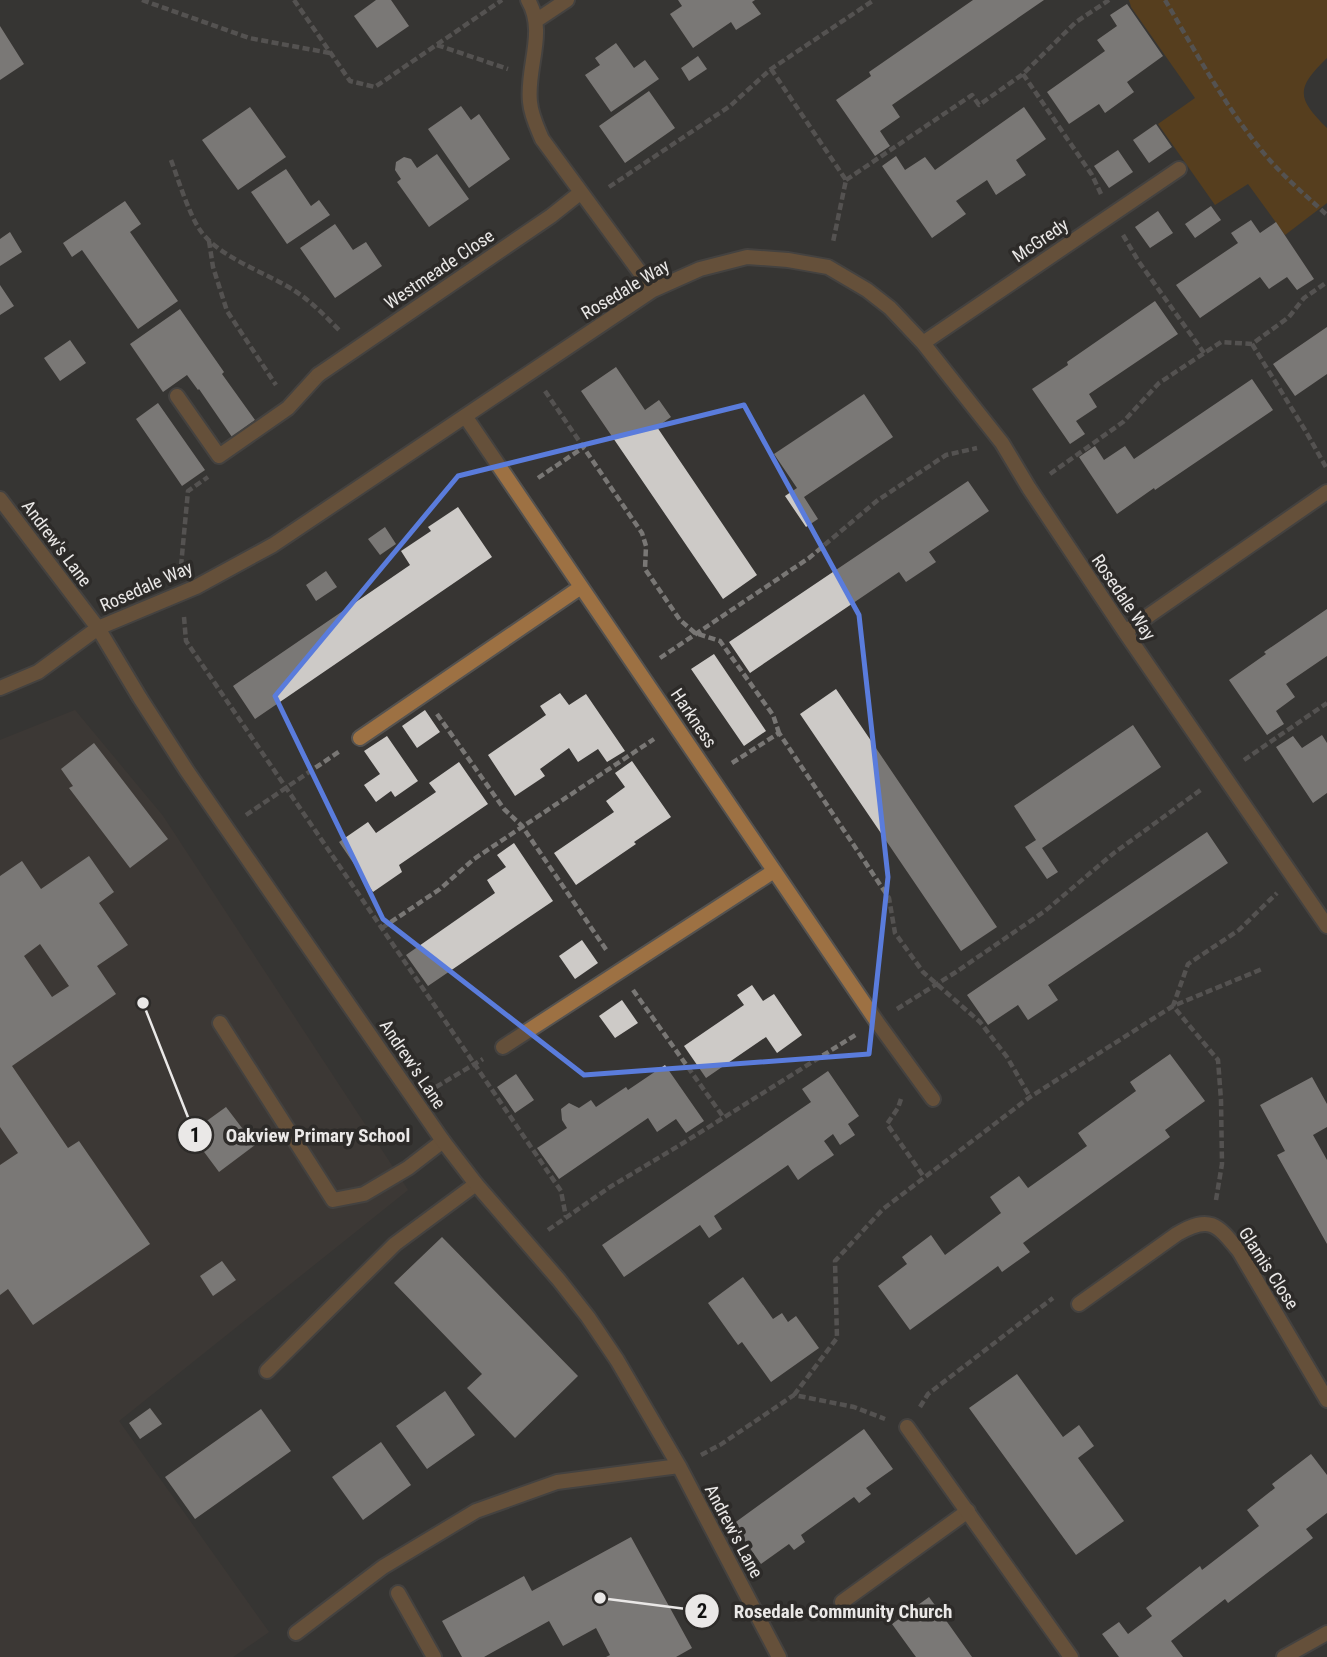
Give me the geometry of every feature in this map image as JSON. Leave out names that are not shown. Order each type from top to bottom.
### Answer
[{"type":"street","points":[[528,0],[537,20],[530,77],[530,102],[542,139],[653,290]]},
{"type":"street","points":[[537,20],[567,0]]},
{"type":"street","name":"McGredy","points":[[923,343],[1179,169]]},
{"type":"street","name":"Westmeade Close","points":[[177,396],[219,456],[288,408],[318,375],[551,216],[584,198]]},
{"type":"street","name":"Rosedale Way","points":[[0,688],[38,673],[98,628],[183,592],[273,545],[653,290],[700,269],[747,257],[828,267],[867,290],[890,308],[923,343],[1002,443],[1125,632],[1327,926]]},
{"type":"street","name":"Harkness","points":[[465,416],[877,1022],[933,1099]]},
{"type":"street","points":[[1125,632],[1327,492]]},
{"type":"street","name":"Andrew's Lane","points":[[0,499],[98,628],[187,771],[443,1141],[476,1184],[559,1280],[602,1338],[679,1466],[779,1657]]},
{"type":"street","points":[[360,738],[581,587]]},
{"type":"street","points":[[503,1047],[774,871]]},
{"type":"street","points":[[220,1023],[333,1200],[364,1194],[408,1168],[443,1141]]},
{"type":"street","points":[[267,1371],[396,1244],[476,1184]]},
{"type":"street","name":"Glamis Close","points":[[1079,1304],[1190,1226],[1201,1223],[1212,1225],[1239,1251],[1327,1400]]},
{"type":"street","points":[[907,1427],[1071,1657]]},
{"type":"street","points":[[296,1633],[383,1567],[476,1511],[557,1482],[679,1466]]},
{"type":"street","points":[[842,1602],[968,1511]]},
{"type":"street","points":[[398,1593],[435,1657]]},
{"type":"street","points":[[1284,1657],[1327,1633]]},
{"type":"path","points":[[142,0],[249,38],[331,53]]},
{"type":"path","points":[[294,0],[351,81],[375,87],[502,0]]},
{"type":"path","points":[[584,198],[606,189],[730,106],[771,69],[874,0]]},
{"type":"path","points":[[828,267],[846,180],[972,94],[979,105],[1023,75],[1076,22],[1109,0]]},
{"type":"path","points":[[1165,0],[1219,90],[1258,147],[1327,215]]},
{"type":"path","points":[[436,45],[530,77]]},
{"type":"path","points":[[771,69],[846,180]]},
{"type":"path","points":[[171,160],[198,229],[209,242],[312,303],[357,348]]},
{"type":"path","points":[[1029,488],[1123,422],[1159,383],[1220,342],[1252,344],[1289,317],[1304,298],[1327,282]]},
{"type":"path","points":[[1252,344],[1327,470]]},
{"type":"path","points":[[532,372],[642,533],[646,546],[645,569],[680,620],[695,634],[720,641],[773,715],[779,733],[889,898],[895,933],[923,972],[979,1022],[1007,1057],[1030,1097]]},
{"type":"path","points":[[640,672],[809,558],[878,500],[946,455],[1002,443]]},
{"type":"path","points":[[517,492],[583,447]]},
{"type":"path","points":[[183,592],[186,641],[561,1191],[566,1217]]},
{"type":"path","points":[[424,695],[505,809],[522,826],[724,1118]]},
{"type":"path","points":[[528,1244],[610,1186],[937,984],[1045,911],[1114,853],[1222,774],[1327,704]]},
{"type":"path","points":[[382,928],[440,889],[474,859],[675,725]]},
{"type":"path","points":[[710,777],[779,733]]},
{"type":"path","points":[[228,827],[360,738]]},
{"type":"path","points":[[1173,1006],[1188,964],[1239,930],[1293,877]]},
{"type":"path","points":[[679,1466],[720,1445],[794,1395],[837,1338],[835,1261],[883,1209],[1030,1097],[1173,1006],[1262,969]]},
{"type":"path","points":[[1173,1006],[1218,1060],[1222,1164],[1212,1225]]},
{"type":"path","points":[[414,1100],[503,1047]]},
{"type":"path","points":[[910,1067],[898,1108],[887,1124],[924,1177]]},
{"type":"path","points":[[794,1395],[854,1407],[907,1427],[928,1394],[1058,1294],[1079,1304]]},
{"type":"highlighted area","points":[[744,405],[859,615],[888,877],[869,1054],[584,1075],[383,919],[275,696],[458,476]]},
{"type":"shaded area","points":[[1129,0],[1327,0],[1327,58],[1309,78],[1304,93],[1310,109],[1327,128],[1327,203],[1285,235],[1248,184],[1215,205],[1158,124],[1195,98],[1131,7]]},
{"type":"shaded area","points":[[75,710],[163,816],[408,1190],[119,1421],[269,1632],[233,1657],[0,1657],[0,740]]},
{"type":"building","points":[[376,0],[391,0],[409,26],[377,48],[354,16]]},
{"type":"building","points":[[678,0],[755,0],[752,2],[761,14],[736,30],[731,22],[693,48],[670,14],[682,6]]},
{"type":"building","points":[[973,0],[1044,0],[892,105],[900,117],[880,131],[890,146],[875,156],[836,100],[871,76],[869,72]]},
{"type":"building","points":[[1127,4],[1163,56],[1127,82],[1134,92],[1105,113],[1099,104],[1069,124],[1047,92],[1105,51],[1097,40],[1117,26],[1110,15]]},
{"type":"building","points":[[0,26],[24,64],[0,80]]},
{"type":"building","points":[[616,43],[634,68],[645,60],[659,79],[611,112],[585,75],[600,65],[595,58]]},
{"type":"building","points":[[698,56],[707,69],[689,81],[681,68]]},
{"type":"building","points":[[649,91],[675,128],[625,163],[599,126]]},
{"type":"building","points":[[461,106],[471,120],[479,114],[510,159],[469,188],[428,129]]},
{"type":"building","points":[[250,107],[286,157],[238,190],[202,140]]},
{"type":"building","points":[[1024,107],[1046,139],[1016,160],[1026,175],[996,195],[987,180],[956,201],[966,214],[932,238],[882,166],[896,156],[905,170],[925,157],[935,170]]},
{"type":"building","points":[[1156,124],[1172,147],[1149,163],[1133,140]]},
{"type":"building","points":[[1118,150],[1133,172],[1109,188],[1094,166]]},
{"type":"building","points":[[437,154],[469,199],[429,227],[397,182],[401,179],[395,170],[396,162],[404,157],[411,159],[417,168]]},
{"type":"building","points":[[286,169],[311,206],[319,200],[330,215],[287,244],[251,192]]},
{"type":"building","points":[[125,201],[141,224],[130,232],[178,301],[138,329],[82,250],[72,257],[63,243]]},
{"type":"building","points":[[1211,206],[1221,220],[1195,238],[1185,224]]},
{"type":"building","points":[[1158,211],[1173,233],[1150,248],[1135,227]]},
{"type":"building","points":[[1251,220],[1260,233],[1276,222],[1314,279],[1297,290],[1287,277],[1269,289],[1260,277],[1200,318],[1176,285],[1238,243],[1231,233]]},
{"type":"building","points":[[335,224],[353,250],[366,242],[382,266],[335,298],[300,248]]},
{"type":"building","points":[[10,232],[22,252],[0,266],[0,239]]},
{"type":"building","points":[[0,285],[14,306],[0,315]]},
{"type":"building","points":[[1155,301],[1178,334],[1089,394],[1097,407],[1076,421],[1085,434],[1070,444],[1032,389]]},
{"type":"building","points":[[180,309],[255,420],[232,437],[187,375],[163,392],[130,344]]},
{"type":"building","points":[[1327,327],[1327,374],[1295,396],[1273,364]]},
{"type":"building","points":[[70,340],[86,363],[60,381],[44,358]]},
{"type":"building","points":[[616,367],[645,410],[659,400],[671,417],[657,427],[757,575],[723,599],[581,391]]},
{"type":"building","points":[[1252,379],[1273,410],[1117,514],[1079,457],[1095,446],[1104,460],[1125,446],[1134,459]]},
{"type":"building","points":[[864,394],[893,437],[804,497],[818,519],[806,527],[785,496],[797,488],[774,454]]},
{"type":"building","points":[[158,403],[205,470],[182,486],[136,419]]},
{"type":"building","points":[[968,481],[989,511],[929,552],[936,562],[906,582],[899,572],[750,673],[729,642]]},
{"type":"building","points":[[458,507],[492,557],[255,719],[233,686],[410,565],[401,551],[431,531],[428,527]]},
{"type":"building","points":[[385,527],[396,544],[380,555],[368,539]]},
{"type":"building","points":[[326,571],[337,587],[316,601],[306,585]]},
{"type":"building","points":[[1327,609],[1327,656],[1286,684],[1295,697],[1276,711],[1284,724],[1267,735],[1229,680],[1266,654],[1264,652]]},
{"type":"building","points":[[714,654],[766,731],[744,746],[691,669]]},
{"type":"building","points":[[836,689],[997,927],[961,951],[800,714]]},
{"type":"building","points":[[560,693],[569,705],[586,694],[625,751],[607,762],[598,749],[578,762],[569,748],[540,769],[545,776],[515,796],[488,755],[546,715],[540,706]]},
{"type":"building","points":[[425,710],[440,732],[417,748],[402,726]]},
{"type":"building","points":[[1133,725],[1161,767],[1042,848],[1058,872],[1047,879],[1025,847],[1036,840],[1014,806]]},
{"type":"building","points":[[1322,735],[1327,743],[1327,793],[1313,803],[1276,747],[1293,736],[1302,748]]},
{"type":"building","points":[[387,736],[418,781],[395,797],[391,791],[376,802],[364,785],[380,774],[364,751]]},
{"type":"building","points":[[94,743],[168,839],[130,868],[69,788],[73,786],[61,769]]},
{"type":"building","points":[[632,761],[671,817],[576,885],[554,853],[614,812],[606,801],[625,787],[615,773]]},
{"type":"building","points":[[459,762],[488,804],[399,865],[402,872],[373,892],[339,842],[368,822],[376,833],[436,792],[429,783]]},
{"type":"building","points":[[1207,832],[1228,863],[1048,985],[1058,1000],[1028,1020],[1018,1005],[988,1025],[967,995]]},
{"type":"building","points":[[514,843],[553,901],[428,986],[406,955],[495,893],[487,880],[506,867],[497,855]]},
{"type":"building","points":[[89,856],[114,892],[99,903],[128,945],[97,966],[116,994],[12,1066],[68,1148],[79,1141],[150,1244],[33,1325],[8,1289],[0,1295],[0,1165],[18,1153],[0,1127],[0,876],[22,861],[41,889]],"holes":[[[40,944],[69,986],[52,997],[24,956]]]},
{"type":"building","points":[[582,940],[598,963],[575,979],[559,956]]},
{"type":"building","points":[[752,985],[763,1001],[774,994],[802,1035],[777,1053],[766,1037],[706,1078],[684,1046],[744,1005],[737,995]]},
{"type":"building","points":[[622,1000],[638,1023],[615,1038],[599,1016]]},
{"type":"building","points":[[1170,1054],[1205,1101],[1165,1130],[1170,1137],[1023,1243],[1030,1252],[1002,1272],[998,1266],[910,1330],[878,1286],[907,1264],[902,1257],[931,1235],[945,1255],[1001,1213],[990,1197],[1019,1176],[1028,1188],[1087,1146],[1078,1133],[1136,1091],[1130,1082]]},
{"type":"building","points":[[665,1065],[704,1121],[686,1133],[676,1119],[657,1132],[648,1118],[559,1179],[537,1148],[567,1128],[562,1120],[561,1109],[569,1103],[579,1108],[591,1100],[596,1107],[626,1087],[628,1090]]},
{"type":"building","points":[[828,1071],[859,1116],[848,1124],[855,1135],[840,1145],[833,1134],[824,1141],[834,1155],[798,1180],[788,1165],[714,1216],[722,1229],[709,1238],[700,1225],[624,1277],[602,1245],[811,1102],[802,1089]]},
{"type":"building","points":[[516,1074],[534,1100],[515,1113],[497,1087]]},
{"type":"building","points":[[1312,1077],[1327,1104],[1327,1127],[1313,1135],[1327,1160],[1327,1244],[1277,1155],[1285,1151],[1260,1105]]},
{"type":"building","points":[[226,1107],[255,1145],[219,1172],[190,1133]]},
{"type":"building","points":[[442,1237],[578,1376],[515,1438],[467,1388],[482,1374],[394,1283]]},
{"type":"building","points":[[222,1261],[236,1280],[213,1296],[200,1276]]},
{"type":"building","points":[[743,1277],[773,1319],[782,1313],[788,1322],[796,1316],[819,1348],[771,1382],[742,1342],[738,1345],[708,1303]]},
{"type":"building","points":[[1017,1374],[1063,1437],[1079,1425],[1094,1446],[1078,1458],[1124,1521],[1076,1555],[969,1408]]},
{"type":"building","points":[[445,1391],[475,1435],[427,1469],[396,1426]]},
{"type":"building","points":[[150,1408],[162,1424],[140,1439],[129,1423]]},
{"type":"building","points":[[261,1409],[291,1451],[195,1519],[165,1477]]},
{"type":"building","points":[[864,1429],[893,1469],[866,1488],[871,1494],[859,1503],[854,1497],[801,1535],[805,1542],[794,1550],[789,1544],[761,1564],[733,1524]]},
{"type":"building","points":[[381,1442],[411,1485],[363,1520],[332,1477]]},
{"type":"building","points":[[1311,1454],[1327,1475],[1327,1513],[1306,1529],[1313,1538],[1228,1603],[1225,1599],[1171,1641],[1183,1657],[1119,1657],[1102,1634],[1119,1622],[1128,1634],[1152,1616],[1146,1608],[1200,1566],[1202,1570],[1259,1526],[1247,1510],[1275,1488],[1272,1484]]},
{"type":"building","points":[[631,1537],[692,1648],[676,1657],[606,1657],[610,1655],[596,1628],[563,1646],[549,1621],[484,1657],[462,1657],[442,1621],[524,1576],[532,1591]]},
{"type":"building","points":[[929,1597],[972,1657],[916,1657],[892,1624]]},
{"type":"place","name":"Oakview Primary School","points":[[143,1003]]},
{"type":"place","name":"Rosedale Community Church","points":[[600,1598]]}]
